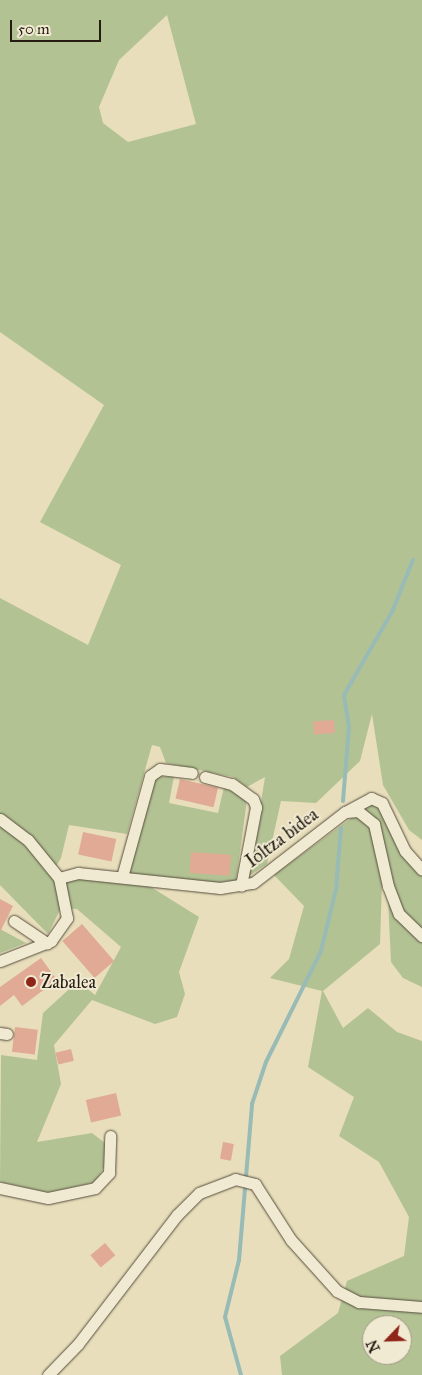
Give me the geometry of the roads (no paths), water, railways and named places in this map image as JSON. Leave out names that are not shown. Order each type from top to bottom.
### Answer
[{"type":"street","points":[[122,877],[150,776],[160,769],[192,773]]},
{"type":"street","points":[[205,777],[232,784],[253,799],[256,808],[241,886]]},
{"type":"street","name":"Ioltza bidea","points":[[59,878],[78,873],[199,887],[241,886],[271,872],[346,812],[371,798],[382,803],[405,851],[422,870]]},
{"type":"street","points":[[346,812],[358,811],[374,824],[388,886],[399,914],[422,936]]},
{"type":"street","points":[[0,818],[34,847],[59,878],[67,918],[47,943],[0,961]]},
{"type":"street","points":[[14,921],[47,943]]},
{"type":"street","points":[[0,1188],[48,1198],[95,1188],[109,1173],[110,1136]]},
{"type":"street","points":[[48,1375],[78,1344],[198,1193],[235,1179],[255,1184],[291,1240],[337,1292],[359,1302],[422,1307]]},
{"type":"waterway","points":[[343,801],[349,727],[344,695],[392,612],[413,560]]},
{"type":"waterway","points":[[241,1375],[225,1317],[239,1260],[252,1104],[266,1062],[321,951],[336,889],[341,828]]},
{"type":"place","name":"Zabalea","points":[[31,982]]}]
